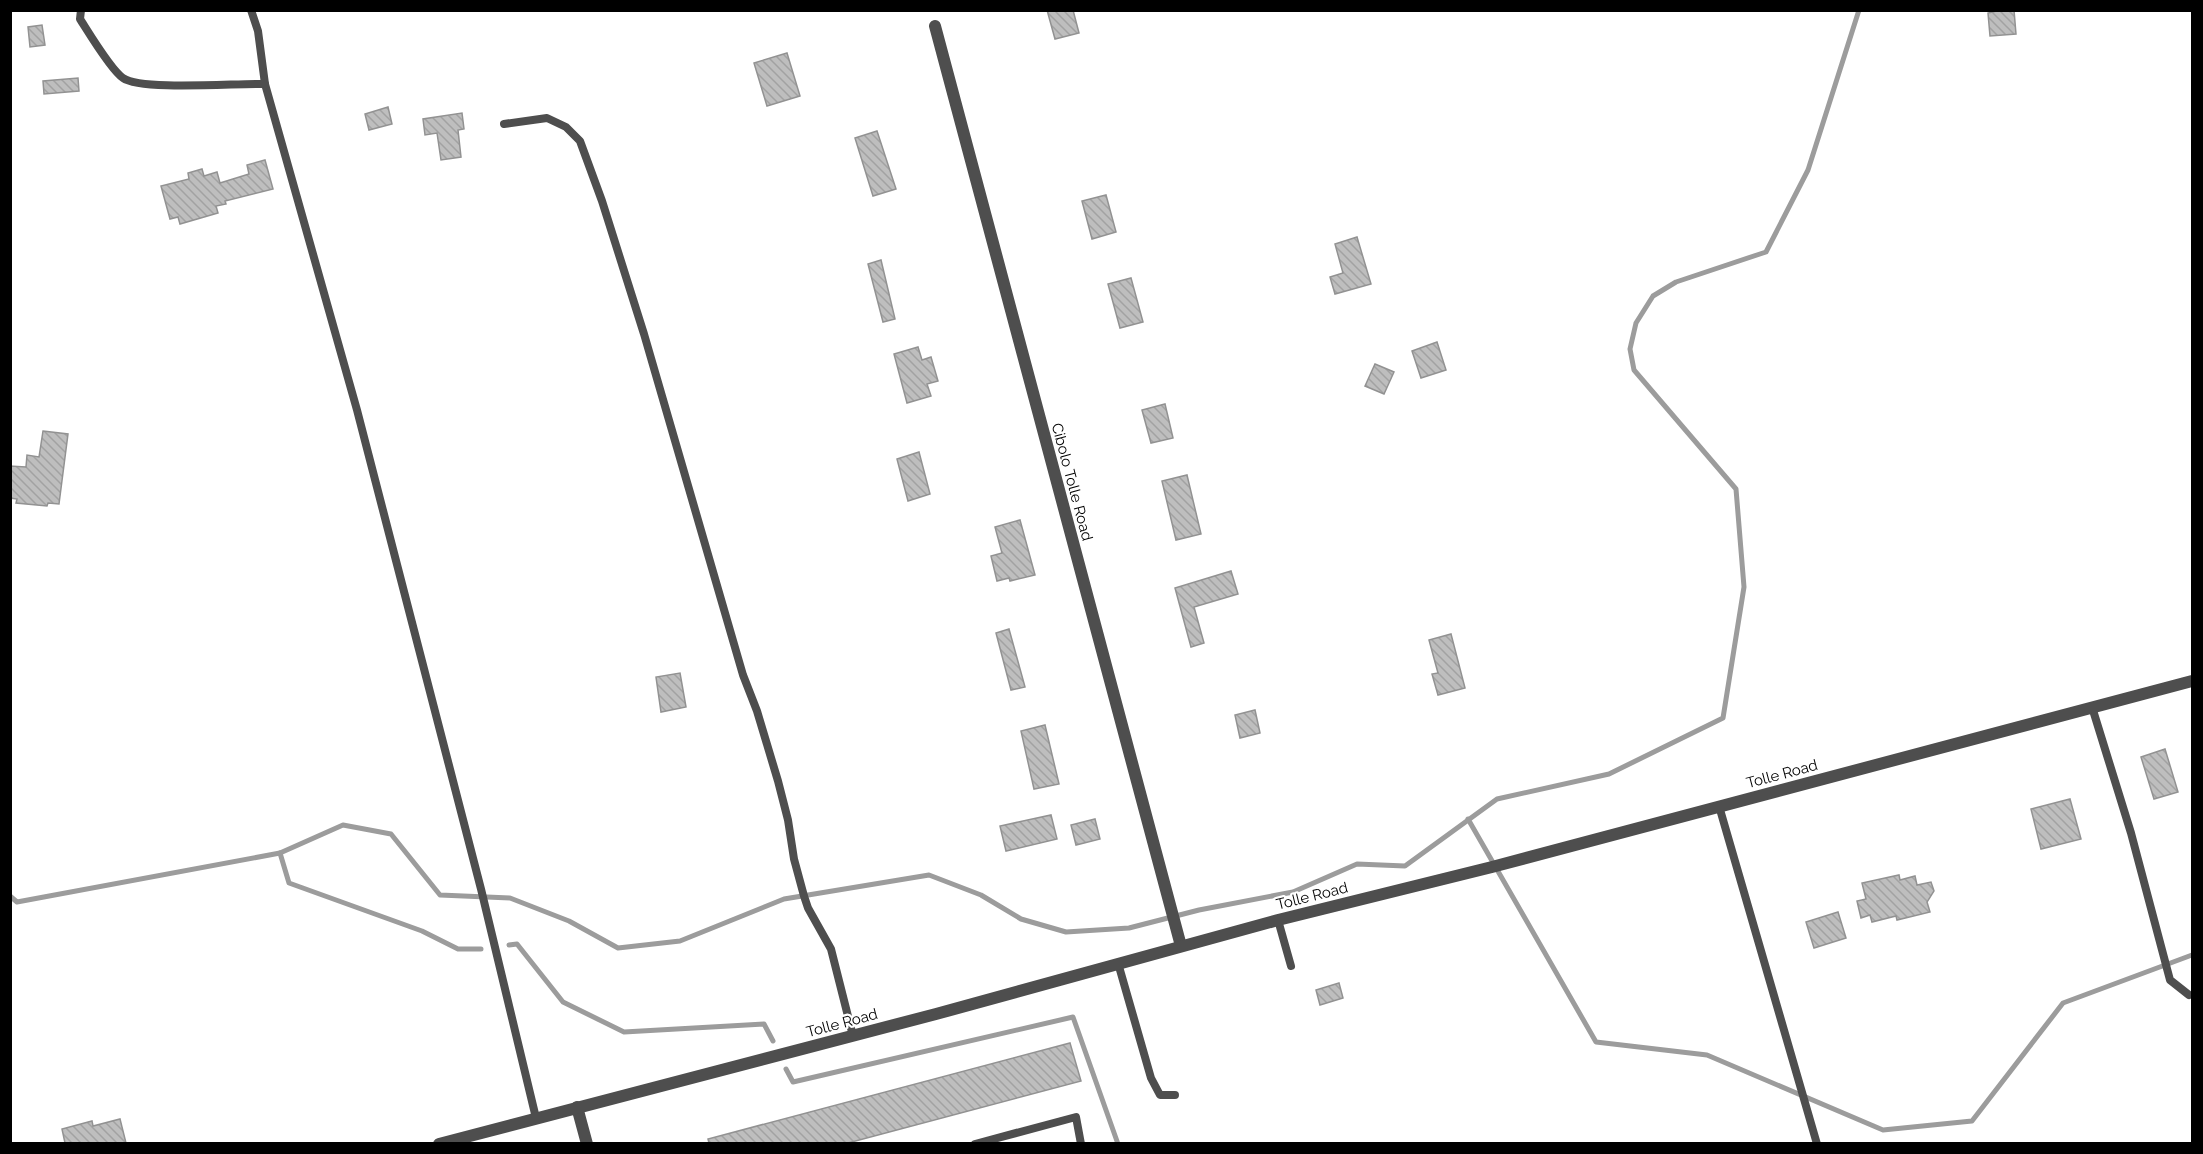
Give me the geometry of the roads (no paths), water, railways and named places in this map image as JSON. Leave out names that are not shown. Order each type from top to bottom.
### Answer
[{"type":"street","name":"Cibolo Tolle Road","points":[[935,26],[1181,946]]},
{"type":"street","name":"Tolle Road","points":[[439,1143],[853,1036],[1278,920],[1492,867],[2193,681]]},
{"type":"street","points":[[577,1107],[587,1143]]},
{"type":"lane","points":[[81,10],[80,19],[106,58],[124,79],[154,86],[265,84]]},
{"type":"lane","points":[[251,10],[258,31],[265,84],[357,410],[481,889],[536,1118]]},
{"type":"lane","points":[[504,124],[547,118],[566,127],[580,141],[644,334],[743,675],[757,711],[775,771],[804,896],[808,908],[831,949],[853,1036]]},
{"type":"lane","points":[[2092,707],[2131,833],[2170,980],[2189,995]]},
{"type":"lane","points":[[1719,806],[1817,1143]]},
{"type":"lane","points":[[1278,920],[1291,966]]},
{"type":"lane","points":[[1118,963],[1151,1078],[1160,1095],[1175,1095]]},
{"type":"lane","points":[[975,1143],[1076,1117],[1082,1143]]},
{"type":"waterway","points":[[10,896],[17,902],[280,853],[343,825],[391,834],[440,895],[510,898],[569,921],[618,948],[680,941],[784,899],[929,875],[981,895],[1021,919],[1066,932],[1129,928],[1199,910],[1293,892],[1357,864],[1405,866],[1497,799],[1609,774],[1723,718],[1744,587],[1736,489],[1634,370],[1630,349],[1636,323],[1653,296],[1676,282],[1766,252],[1808,170],[1859,10]]},
{"type":"waterway","points":[[1468,819],[1596,1042],[1707,1055],[1883,1130],[1972,1121],[2063,1003],[2192,955]]},
{"type":"waterway","points":[[280,853],[289,883],[422,931],[458,949],[481,949]]},
{"type":"waterway","points":[[509,945],[517,944],[563,1002],[624,1032],[764,1024],[773,1041]]},
{"type":"waterway","points":[[786,1069],[793,1082],[1073,1017],[1118,1144]]}]
